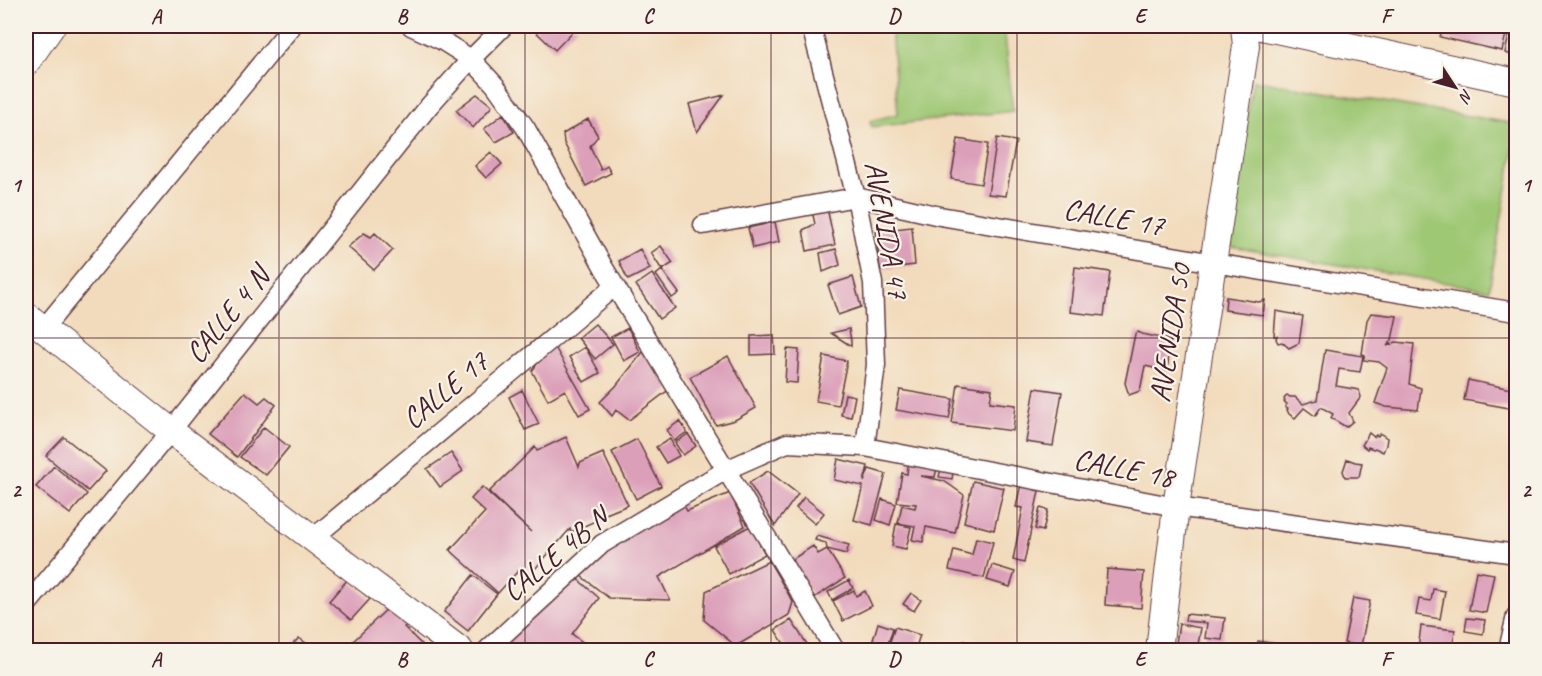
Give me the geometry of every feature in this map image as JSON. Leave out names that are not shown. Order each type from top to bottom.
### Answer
[{"type":"street","points":[[26,63],[52,26]]},
{"type":"street","points":[[292,26],[35,322],[171,431],[460,651]]},
{"type":"street","points":[[411,26],[441,40],[471,59],[495,85],[525,127],[615,286],[835,651]]},
{"type":"street","name":"CALLE 4 N","points":[[26,606],[171,431],[429,106],[504,26]]},
{"type":"street","name":"AVENIDA 47","points":[[811,26],[856,197],[873,283],[876,365],[865,447]]},
{"type":"street","name":"AVENIDA 50","points":[[1159,651],[1176,507],[1246,46],[1244,26]]},
{"type":"street","points":[[1257,26],[1516,81]]},
{"type":"street","name":"CALLE 17","points":[[704,225],[856,197],[940,216],[1516,312]]},
{"type":"street","name":"CALLE 17","points":[[312,539],[615,286]]},
{"type":"street","name":"CALLE 18","points":[[726,470],[787,443],[865,447],[1176,507],[1516,554]]},
{"type":"street","name":"CALLE 4B N","points":[[487,651],[602,544],[726,470]]},
{"type":"street","points":[[1508,651],[1516,616]]},
{"type":"green space","points":[[919,26],[1004,26],[1013,111],[872,127],[870,121],[898,114],[891,29]]},
{"type":"green space","points":[[1253,80],[1516,124],[1516,137],[1489,290],[1224,246]]},
{"type":"building","points":[[540,26],[578,26],[555,50],[535,31]]},
{"type":"building","points":[[1443,26],[1508,26],[1502,51],[1440,37]]},
{"type":"building","points":[[1511,26],[1516,27],[1516,56],[1505,53]]},
{"type":"building","points":[[477,94],[492,106],[473,128],[456,110]]},
{"type":"building","points":[[724,95],[697,132],[689,104]]},
{"type":"building","points":[[503,114],[514,132],[496,142],[484,129]]},
{"type":"building","points":[[588,119],[598,136],[590,146],[601,170],[607,166],[611,173],[586,186],[564,143],[563,134]]},
{"type":"building","points":[[997,138],[1016,141],[1006,196],[988,194]]},
{"type":"building","points":[[958,139],[988,144],[981,184],[951,179]]},
{"type":"building","points":[[491,152],[502,164],[486,178],[475,166]]},
{"type":"building","points":[[827,208],[835,245],[807,251],[803,230],[815,224],[812,211]]},
{"type":"building","points":[[775,222],[779,242],[753,248],[748,228]]},
{"type":"building","points":[[912,227],[915,265],[880,269],[876,231]]},
{"type":"building","points":[[364,233],[371,237],[375,233],[393,250],[374,270],[348,247]]},
{"type":"building","points":[[661,246],[673,263],[662,270],[651,253]]},
{"type":"building","points":[[640,249],[650,269],[628,280],[619,261]]},
{"type":"building","points":[[836,249],[840,265],[823,272],[820,253]]},
{"type":"building","points":[[1075,267],[1110,272],[1104,316],[1070,312]]},
{"type":"building","points":[[662,270],[679,293],[672,298],[656,275]]},
{"type":"building","points":[[652,274],[675,308],[659,319],[636,285]]},
{"type":"building","points":[[853,277],[861,307],[838,315],[828,285]]},
{"type":"building","points":[[1226,297],[1259,302],[1265,300],[1263,315],[1225,310]]},
{"type":"building","points":[[1276,311],[1303,316],[1299,343],[1289,348],[1282,342],[1278,343],[1277,336],[1274,336]]},
{"type":"building","points":[[1371,313],[1397,316],[1392,340],[1387,346],[1396,342],[1414,344],[1409,384],[1421,388],[1418,410],[1386,407],[1375,403],[1387,368],[1379,362],[1363,360],[1367,320]]},
{"type":"building","points":[[595,324],[613,344],[595,359],[578,338]]},
{"type":"building","points":[[628,328],[640,352],[624,361],[611,337]]},
{"type":"building","points":[[849,329],[851,346],[831,333]]},
{"type":"building","points":[[1138,332],[1171,340],[1167,371],[1145,366],[1140,391],[1129,395],[1125,383],[1135,334]]},
{"type":"building","points":[[774,335],[775,354],[751,355],[751,336]]},
{"type":"building","points":[[552,342],[590,409],[579,415],[565,390],[548,400],[532,371]]},
{"type":"building","points":[[585,347],[600,373],[584,382],[569,357]]},
{"type":"building","points":[[787,349],[799,350],[797,383],[785,382]]},
{"type":"building","points":[[1325,350],[1363,356],[1360,372],[1339,369],[1336,386],[1359,390],[1361,397],[1349,413],[1353,421],[1346,427],[1331,418],[1333,414],[1321,407],[1315,416],[1304,408],[1295,418],[1285,407],[1287,404],[1284,399],[1287,395],[1295,397],[1303,404],[1317,400]]},
{"type":"building","points":[[643,352],[671,388],[629,420],[616,410],[612,416],[600,402]]},
{"type":"building","points":[[728,356],[756,408],[735,420],[716,425],[690,377]]},
{"type":"building","points":[[824,356],[847,361],[838,405],[816,401]]},
{"type":"building","points":[[1468,380],[1516,390],[1515,409],[1464,400]]},
{"type":"building","points":[[958,384],[992,389],[990,402],[1016,405],[1013,431],[952,423]]},
{"type":"building","points":[[1035,388],[1062,392],[1053,446],[1026,442]]},
{"type":"building","points":[[522,390],[539,424],[525,430],[509,397]]},
{"type":"building","points":[[900,390],[953,399],[949,419],[896,410]]},
{"type":"building","points":[[245,392],[259,403],[266,397],[276,405],[237,457],[208,434]]},
{"type":"building","points":[[845,394],[855,396],[851,417],[841,415]]},
{"type":"building","points":[[680,421],[687,432],[674,441],[667,430]]},
{"type":"building","points":[[264,427],[289,447],[266,475],[240,457]]},
{"type":"building","points":[[1369,433],[1374,437],[1381,434],[1387,438],[1383,452],[1375,448],[1368,447],[1367,449],[1362,445]]},
{"type":"building","points":[[688,434],[696,446],[683,455],[675,443]]},
{"type":"building","points":[[64,437],[106,471],[88,491],[46,456]]},
{"type":"building","points":[[566,437],[579,467],[580,463],[603,453],[628,505],[571,532],[570,529],[527,578],[518,571],[498,593],[450,550],[485,512],[471,499],[482,487],[531,532],[489,492],[535,447],[537,451]]},
{"type":"building","points":[[637,439],[661,486],[636,499],[612,452]]},
{"type":"building","points":[[670,439],[679,456],[666,463],[656,447]]},
{"type":"building","points":[[451,453],[463,471],[440,487],[427,469]]},
{"type":"building","points":[[909,458],[938,463],[935,477],[921,476],[944,481],[964,495],[955,533],[926,527],[923,542],[912,540],[915,526],[898,523],[902,505],[915,508],[916,504],[897,502],[902,473],[907,474]]},
{"type":"building","points":[[838,459],[868,466],[864,482],[869,469],[886,474],[872,525],[854,520],[863,486],[834,480]]},
{"type":"building","points":[[1347,459],[1362,463],[1359,477],[1345,477],[1343,471]]},
{"type":"building","points":[[942,464],[954,466],[952,479],[939,477]]},
{"type":"building","points":[[54,466],[87,494],[70,514],[36,487]]},
{"type":"building","points":[[768,471],[798,494],[775,526],[749,483]]},
{"type":"building","points":[[1022,479],[1036,482],[1035,490],[1039,491],[1024,563],[1013,560],[1023,508],[1016,507]]},
{"type":"building","points":[[973,481],[1004,488],[994,530],[964,522]]},
{"type":"building","points":[[730,493],[745,526],[659,577],[670,600],[609,598],[576,572],[681,500],[687,511]]},
{"type":"building","points":[[804,497],[824,513],[815,524],[796,508]]},
{"type":"building","points":[[882,499],[896,504],[890,525],[876,520]]},
{"type":"building","points":[[1040,508],[1048,510],[1043,531],[1035,529]]},
{"type":"building","points":[[896,524],[911,527],[906,549],[892,546]]},
{"type":"building","points":[[750,526],[765,554],[729,574],[714,546]]},
{"type":"building","points":[[817,536],[849,545],[846,554],[827,549],[826,543],[815,540]]},
{"type":"building","points":[[976,538],[993,542],[984,578],[949,570],[954,550],[972,555]]},
{"type":"building","points":[[813,546],[818,554],[827,549],[845,578],[814,598],[791,560]]},
{"type":"building","points":[[769,561],[793,602],[789,615],[736,646],[704,620],[706,591]]},
{"type":"building","points":[[992,565],[1015,572],[1010,587],[987,580]]},
{"type":"building","points":[[1107,569],[1144,572],[1141,608],[1105,605]]},
{"type":"building","points":[[1476,571],[1494,574],[1486,613],[1469,610]]},
{"type":"building","points":[[473,575],[497,594],[468,631],[444,612]]},
{"type":"building","points":[[573,575],[599,598],[572,634],[593,650],[508,650],[509,637]]},
{"type":"building","points":[[348,579],[370,599],[351,620],[329,601]]},
{"type":"building","points":[[849,580],[853,588],[832,600],[828,592]]},
{"type":"building","points":[[1433,589],[1445,591],[1440,619],[1416,615],[1419,599],[1431,601]]},
{"type":"building","points":[[854,590],[856,596],[865,591],[872,606],[843,621],[833,601]]},
{"type":"building","points":[[911,593],[921,600],[914,611],[903,604]]},
{"type":"building","points":[[1353,598],[1370,601],[1361,646],[1344,643]]},
{"type":"building","points":[[391,605],[409,623],[404,627],[427,650],[352,650],[348,646]]},
{"type":"building","points":[[1186,614],[1225,618],[1222,640],[1205,638],[1207,623],[1185,621]]},
{"type":"building","points":[[1467,618],[1485,620],[1483,634],[1465,631]]},
{"type":"building","points":[[791,620],[811,650],[788,650],[775,630]]},
{"type":"building","points":[[878,623],[893,628],[886,650],[870,650]]},
{"type":"building","points":[[1179,624],[1201,628],[1197,650],[1175,650]]},
{"type":"building","points":[[1421,626],[1455,630],[1452,650],[1418,650]]},
{"type":"building","points":[[895,627],[920,635],[915,650],[887,650]]},
{"type":"building","points":[[299,638],[316,650],[287,650]]},
{"type":"building","points":[[964,641],[986,647],[985,650],[962,650]]},
{"type":"building","points":[[1258,641],[1277,644],[1276,650],[1257,650]]}]
